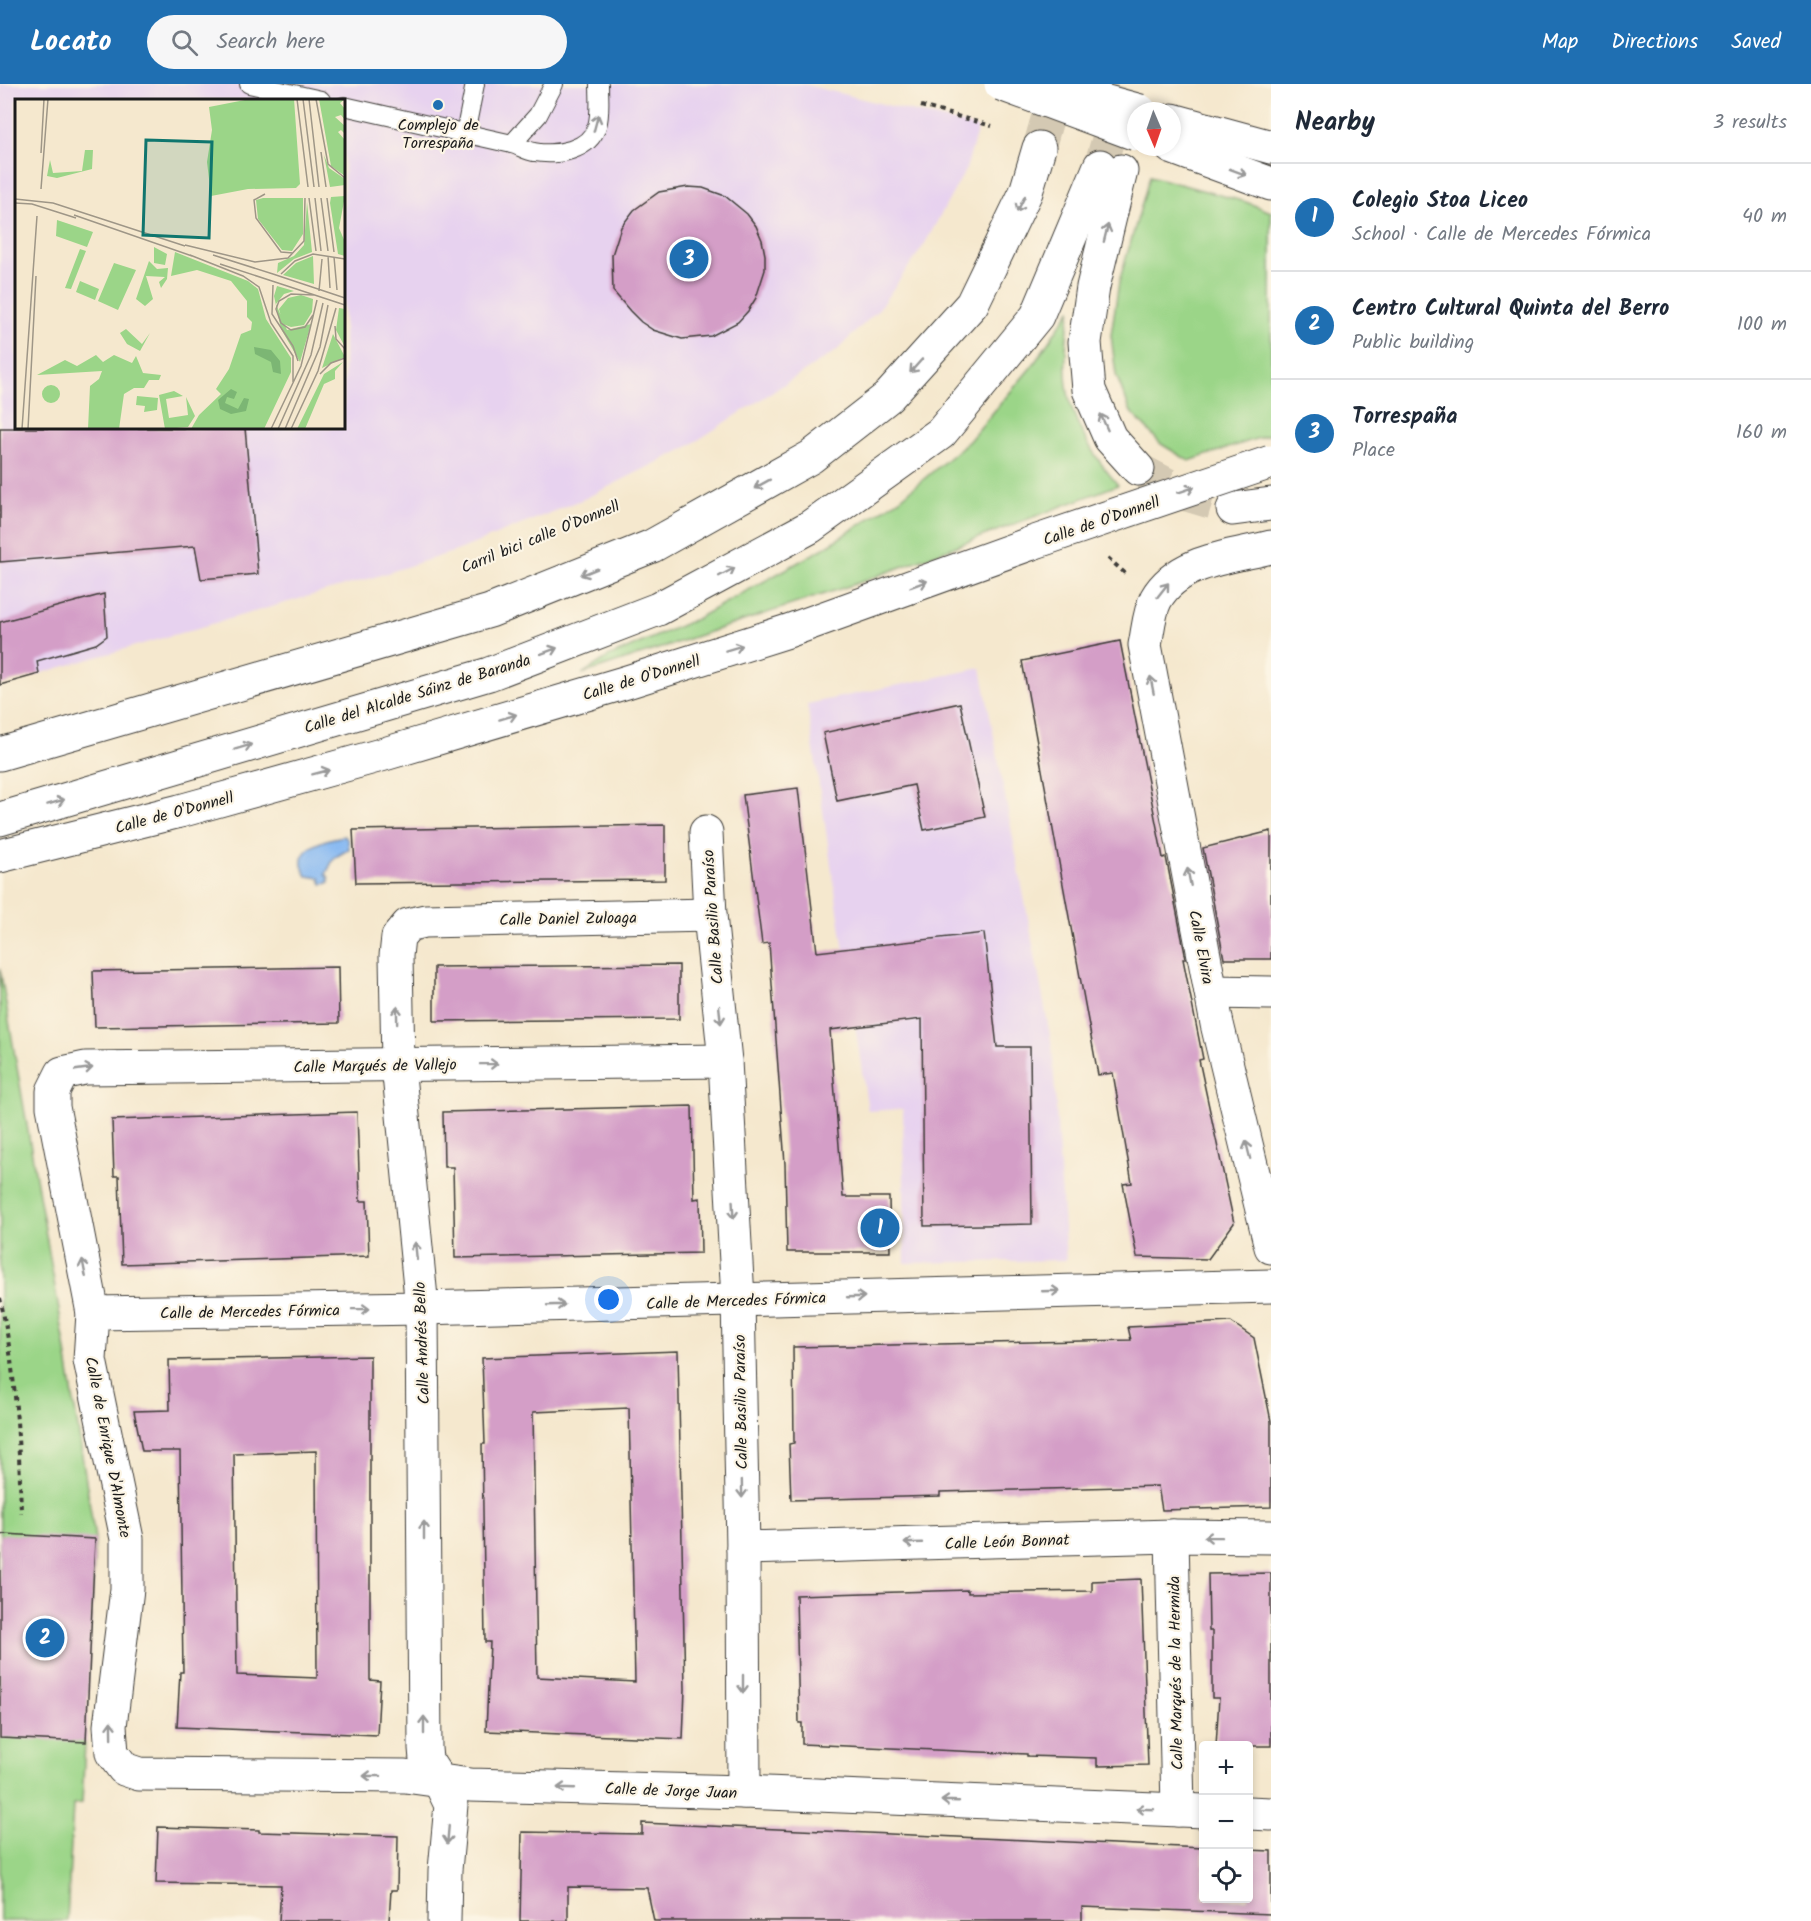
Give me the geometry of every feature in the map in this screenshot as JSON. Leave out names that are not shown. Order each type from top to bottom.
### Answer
[{"type":"street","points":[[1001,84],[1127,131]]},
{"type":"street","points":[[1041,84],[1127,107]]},
{"type":"street","points":[[1181,126],[1271,184]]},
{"type":"street","points":[[1181,146],[1271,147]]},
{"type":"street","points":[[0,754],[490,611],[652,546],[811,457],[888,397],[972,304],[1026,192],[1039,148]]},
{"type":"street","name":"Calle del Alcalde Sáinz de Baranda","points":[[0,819],[489,674],[658,609],[810,527],[942,433],[1037,316],[1110,169],[1085,342],[1089,390],[1110,438],[1138,469]]},
{"type":"street","name":"Calle de O'Donnell","points":[[0,856],[32,850],[180,811],[627,682],[788,631],[1032,543],[1271,462]]},
{"type":"street","points":[[1233,509],[1271,504]]},
{"type":"street","name":"Calle Elvira","points":[[1271,547],[1195,565],[1171,579],[1155,601],[1144,645],[1216,1024],[1271,1247]]},
{"type":"street","name":"Calle Basilio Paraíso","points":[[706,832],[710,915],[725,1061],[738,1299],[743,1548],[744,1792]]},
{"type":"street","name":"Calle Daniel Zuloaga","points":[[425,921],[710,915]]},
{"type":"street","name":"Calle Andrés Bello","points":[[425,921],[408,925],[398,937],[396,956],[398,1065],[422,1308],[424,1748],[426,1760],[451,1805],[445,1870],[444,1921]]},
{"type":"street","points":[[1211,992],[1271,993]]},
{"type":"street","name":"Calle Marqués de Vallejo","points":[[53,1107],[53,1091],[62,1073],[85,1068],[725,1061]]},
{"type":"street","name":"Calle de Enrique D'Almonte","points":[[53,1107],[93,1313],[90,1360],[127,1539],[127,1589],[110,1726],[112,1753],[124,1769],[139,1774]]},
{"type":"street","name":"Calle de Mercedes Fórmica","points":[[93,1313],[422,1308],[1271,1286]]},
{"type":"street","name":"Calle León Bonnat","points":[[743,1548],[1172,1536],[1271,1537]]},
{"type":"street","name":"Calle Marqués de la Hermida","points":[[1172,1536],[1191,1811]]},
{"type":"street","name":"Calle de Jorge Juan","points":[[139,1774],[405,1776],[470,1785],[744,1792],[1191,1811]]},
{"type":"street","points":[[1253,1813],[1271,1814]]},
{"type":"lane","points":[[249,84],[316,99]]},
{"type":"lane","points":[[465,134],[475,84]]},
{"type":"lane","points":[[512,144],[538,115],[554,84]]},
{"type":"lane","points":[[345,106],[512,144],[534,152],[572,150],[587,144],[598,126],[599,84]]},
{"type":"path","points":[[921,106],[992,126]]},
{"type":"path","points":[[1104,554],[1134,581]]},
{"type":"path","points":[[0,1298],[7,1330],[14,1387],[21,1514]]},
{"type":"shaded area","name":"Complejo de Torrespaña","points":[[0,84],[803,84],[978,128],[966,169],[924,245],[878,310],[836,351],[684,449],[586,498],[459,550],[368,579],[0,685]]},
{"type":"shaded area","points":[[981,668],[1052,1046],[1066,1260],[905,1263],[903,1109],[868,1111],[807,704]]},
{"type":"green space","points":[[1150,176],[1246,202],[1271,212],[1271,434],[1189,461],[1161,444],[1131,412],[1116,375],[1111,335],[1119,282]]},
{"type":"green space","points":[[1071,309],[1065,360],[1070,403],[1077,423],[1088,443],[1118,485],[864,581],[582,674],[608,657],[696,619],[824,548],[900,499],[969,441],[1033,365]]},
{"type":"green space","points":[[0,969],[65,1345],[95,1539],[82,1803],[73,1804],[67,1921],[0,1921]]},
{"type":"water","points":[[344,836],[348,840],[349,849],[334,858],[326,874],[329,883],[322,884],[320,878],[307,876],[302,867],[305,852],[319,843]]},
{"type":"building","points":[[688,187],[703,188],[725,196],[747,214],[762,240],[765,270],[756,298],[738,322],[711,336],[682,339],[653,330],[641,322],[613,291],[612,255],[621,227],[634,210],[659,192]]},
{"type":"building","points":[[0,428],[245,429],[258,574],[201,579],[195,546],[0,562]]},
{"type":"building","points":[[104,594],[107,636],[96,644],[37,661],[39,674],[0,685],[0,622]]},
{"type":"building","points":[[1120,641],[1163,858],[1166,857],[1186,959],[1183,959],[1203,1059],[1199,1060],[1234,1223],[1208,1259],[1137,1257],[1123,1184],[1132,1183],[1113,1073],[1098,1075],[1022,661]]},
{"type":"building","points":[[960,703],[985,817],[924,830],[914,785],[837,801],[823,733]]},
{"type":"building","points":[[798,788],[817,952],[984,933],[997,1047],[1030,1047],[1032,1224],[924,1226],[922,1019],[830,1030],[843,1197],[889,1197],[890,1252],[787,1252],[785,1164],[769,943],[762,944],[743,795]]},
{"type":"building","points":[[665,825],[665,880],[356,883],[353,830]]},
{"type":"building","points":[[1271,831],[1271,959],[1224,959],[1203,848]]},
{"type":"building","points":[[679,965],[679,1019],[434,1021],[434,967]]},
{"type":"building","points":[[338,967],[339,1023],[95,1027],[93,971]]},
{"type":"building","points":[[692,1106],[694,1199],[700,1198],[701,1253],[455,1258],[453,1167],[444,1167],[443,1112]]},
{"type":"building","points":[[357,1112],[360,1201],[367,1201],[369,1256],[122,1264],[119,1176],[114,1176],[112,1120]]},
{"type":"building","points":[[1231,1322],[1254,1338],[1271,1421],[1271,1507],[1162,1510],[1158,1486],[940,1492],[940,1496],[791,1500],[789,1444],[794,1443],[793,1347],[1131,1340],[1128,1327]]},
{"type":"building","points":[[678,1351],[685,1689],[683,1739],[486,1731],[490,1642],[485,1642],[482,1444],[485,1444],[482,1358]],"holes":[[[629,1408],[635,1682],[537,1677],[533,1412]]]},
{"type":"building","points":[[370,1356],[370,1680],[380,1681],[377,1735],[177,1727],[180,1672],[183,1672],[180,1451],[142,1451],[134,1411],[170,1410],[169,1360]],"holes":[[[316,1451],[317,1678],[237,1675],[234,1454]]]},
{"type":"building","points":[[0,1535],[95,1539],[86,1742],[0,1738]]},
{"type":"building","points":[[1271,1573],[1271,1746],[1253,1746],[1253,1741],[1216,1741],[1219,1698],[1212,1698],[1212,1631],[1209,1631],[1208,1574]]},
{"type":"building","points":[[1141,1579],[1148,1765],[1097,1766],[1097,1758],[802,1744],[802,1723],[799,1723],[796,1595],[968,1590],[968,1593],[1092,1591],[1092,1581]]},
{"type":"building","points":[[642,1823],[1199,1848],[1199,1903],[1253,1903],[1253,1850],[1271,1851],[1271,1914],[1082,1907],[1082,1921],[654,1921],[647,1888],[568,1887],[568,1921],[520,1921],[522,1832],[642,1834]]},
{"type":"building","points":[[158,1827],[398,1836],[397,1890],[391,1890],[389,1921],[279,1921],[281,1885],[156,1883]]},
{"type":"tunnel","points":[[1039,148],[1057,84]]},
{"type":"tunnel","points":[[1100,166],[1125,84]]},
{"type":"tunnel","points":[[1138,469],[1190,496],[1233,509]]},
{"type":"place","name":"Complejo de Torrespaña","points":[[438,105]]},
{"type":"place","name":"Torrespaña","points":[[689,259]]},
{"type":"place","name":"Colegio Stoa Liceo","points":[[880,1228]]},
{"type":"place","name":"Centro Cultural Quinta del Berro","points":[[45,1638]]}]
